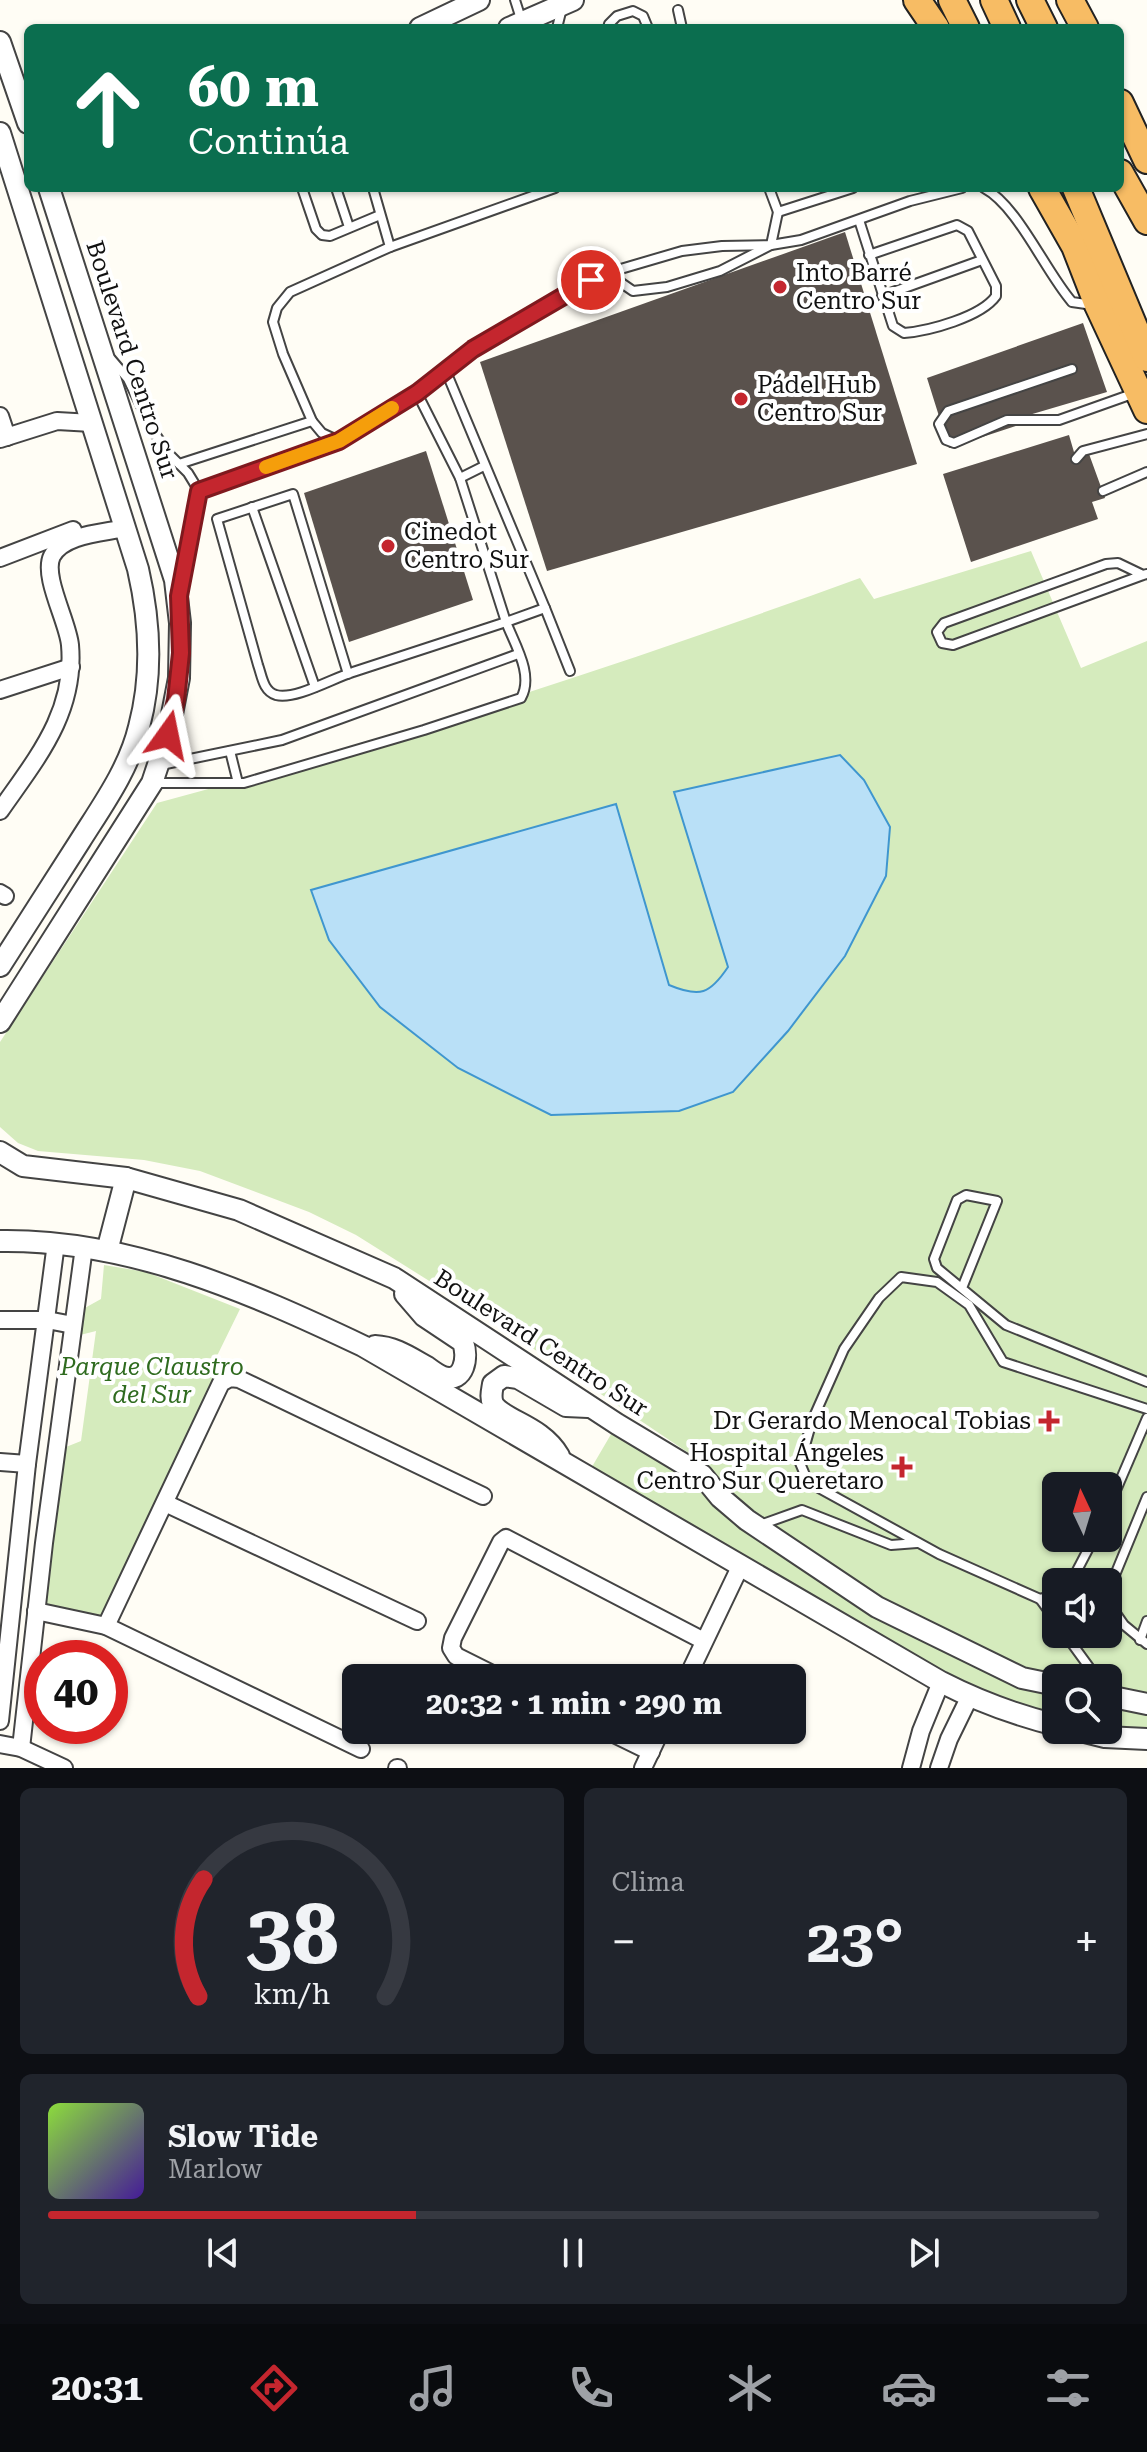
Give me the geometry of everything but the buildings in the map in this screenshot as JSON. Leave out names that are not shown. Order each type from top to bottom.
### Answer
[{"type":"highway","points":[[952,0],[964,24]]},
{"type":"highway","points":[[994,0],[1005,24]]},
{"type":"highway","points":[[1030,0],[1042,24]]},
{"type":"highway","points":[[1124,111],[1147,160]]},
{"type":"highway","points":[[1124,180],[1147,221]]},
{"type":"highway","points":[[1044,192],[1075,246],[1098,305],[1143,401]]},
{"type":"highway","points":[[1078,192],[1147,358]]},
{"type":"street","points":[[428,24],[479,0]]},
{"type":"street","points":[[523,24],[566,2]]},
{"type":"street","points":[[0,42],[24,101]]},
{"type":"street","points":[[0,133],[21,174],[21,201],[138,569],[148,622],[146,697],[127,760],[106,801],[0,966]]},
{"type":"street","points":[[21,201],[45,192]]},
{"type":"street","name":"Boulevard Centro Sur","points":[[0,1022],[155,774],[168,735],[181,653],[179,596],[54,192]]},
{"type":"street","points":[[57,421],[83,397]]},
{"type":"street","points":[[0,416],[3,438],[57,421],[92,423]]},
{"type":"street","points":[[0,811],[51,738],[62,714],[71,667],[70,642],[50,572],[53,556],[69,542],[123,523]]},
{"type":"street","points":[[0,558],[75,529],[123,523]]},
{"type":"street","points":[[0,690],[71,667]]},
{"type":"street","name":"Boulevard Centro Sur","points":[[0,1152],[23,1166],[126,1178],[239,1210],[394,1278],[702,1475],[720,1497],[756,1526],[877,1607],[1022,1678],[1042,1682]]},
{"type":"street","points":[[0,1169],[23,1166]]},
{"type":"street","points":[[107,1251],[126,1178]]},
{"type":"street","points":[[0,1241],[56,1243],[107,1251],[221,1282],[270,1302],[363,1346],[941,1682],[970,1696],[1042,1721]]},
{"type":"street","points":[[0,1721],[6,1606],[18,1542],[56,1243]]},
{"type":"street","points":[[21,1748],[44,1543],[84,1247]]},
{"type":"street","points":[[363,1346],[390,1347],[444,1377],[455,1377],[463,1369],[467,1354],[463,1342],[424,1316],[394,1278]]},
{"type":"street","points":[[0,1320],[47,1320],[73,1325]]},
{"type":"street","points":[[563,1464],[551,1442],[494,1407],[491,1398],[493,1384],[504,1376],[518,1378],[566,1406],[592,1407]]},
{"type":"street","points":[[106,1626],[221,1383],[230,1378],[239,1379],[483,1496]]},
{"type":"street","points":[[0,1462],[27,1464]]},
{"type":"street","points":[[165,1503],[417,1621]]},
{"type":"street","points":[[472,1664],[456,1656],[451,1648],[453,1638],[501,1542],[506,1538],[704,1641]]},
{"type":"street","points":[[18,1542],[44,1543]]},
{"type":"street","points":[[693,1664],[740,1567]]},
{"type":"street","points":[[36,1611],[106,1626],[361,1749]]},
{"type":"street","points":[[911,1768],[921,1731],[941,1682]]},
{"type":"street","points":[[939,1768],[970,1696]]},
{"type":"street","points":[[1122,1698],[1147,1704]]},
{"type":"street","points":[[1122,1738],[1147,1739]]},
{"type":"street","points":[[0,1744],[21,1748],[64,1768]]},
{"type":"street","points":[[625,1744],[647,1760]]},
{"type":"lane","points":[[515,0],[519,24]]},
{"type":"lane","points":[[558,24],[566,2]]},
{"type":"lane","points":[[678,10],[681,24]]},
{"type":"lane","points":[[609,24],[617,16],[633,11],[643,16],[646,24]]},
{"type":"lane","points":[[303,192],[316,229],[322,235],[330,236],[380,215]]},
{"type":"lane","points":[[337,192],[349,227]]},
{"type":"lane","points":[[374,192],[390,247]]},
{"type":"lane","points":[[339,441],[322,433],[312,421],[276,333],[273,322],[277,308],[290,292],[390,247],[544,192]]},
{"type":"lane","points":[[770,192],[778,212],[771,245]]},
{"type":"lane","points":[[778,212],[840,192]]},
{"type":"lane","points":[[199,491],[339,441],[417,393],[473,349],[607,273],[682,251],[801,240],[910,201],[946,192]]},
{"type":"lane","points":[[992,192],[1011,211],[1058,286],[1072,302],[1098,305]]},
{"type":"lane","points":[[859,220],[869,255],[882,296],[893,326],[904,333],[950,322],[991,303],[996,296],[996,286],[968,231],[957,225],[869,255]]},
{"type":"lane","points":[[607,273],[633,291],[667,287],[720,271],[771,245]]},
{"type":"lane","points":[[882,296],[982,260]]},
{"type":"lane","points":[[100,345],[128,379],[153,431],[199,491],[179,596]]},
{"type":"lane","points":[[445,369],[570,671]]},
{"type":"lane","points":[[1072,369],[948,411],[939,424],[943,435],[954,443],[1007,420],[1059,420],[1143,401]]},
{"type":"lane","points":[[155,774],[238,783],[282,773],[521,698],[526,689],[526,673],[506,622],[460,478],[417,393]]},
{"type":"lane","points":[[179,464],[312,421]]},
{"type":"lane","points":[[1076,459],[1083,451],[1147,434]]},
{"type":"lane","points":[[460,478],[484,466]]},
{"type":"lane","points":[[1103,491],[1147,472]]},
{"type":"lane","points":[[348,674],[293,494],[217,519],[262,676],[272,694],[284,696],[315,687],[545,608]]},
{"type":"lane","points":[[252,507],[315,687]]},
{"type":"lane","points":[[1118,563],[1145,575],[953,645],[942,643],[937,632],[944,623],[1106,564],[1118,563]]},
{"type":"lane","points":[[155,774],[230,751],[282,740],[518,654]]},
{"type":"lane","points":[[230,751],[238,783]]},
{"type":"lane","points":[[962,1288],[997,1201],[966,1195],[957,1200],[934,1259],[937,1268],[1006,1325],[1147,1382]]},
{"type":"lane","points":[[1042,1602],[918,1543],[808,1482],[800,1463],[812,1421],[844,1349],[879,1298],[901,1277],[937,1282],[969,1305],[1003,1362],[1147,1409]]},
{"type":"lane","points":[[989,1338],[999,1318]]},
{"type":"lane","points":[[1122,1476],[1147,1418]]},
{"type":"lane","points":[[1118,1568],[1147,1497]]},
{"type":"lane","points":[[756,1526],[802,1510],[891,1545],[918,1543]]},
{"type":"lane","points":[[1144,1642],[1147,1621]]},
{"type":"lane","points":[[1122,1622],[1144,1642]]},
{"type":"green space","points":[[1031,551],[1081,668],[1147,641],[1147,1739],[1122,1733],[1122,1664],[1042,1664],[1042,1721],[1022,1716],[586,1477],[617,1424],[701,1475],[711,1468],[474,1309],[356,1235],[309,1212],[200,1171],[144,1160],[38,1151],[18,1143],[0,1127],[0,1042],[157,803],[511,698],[860,578],[874,599]]},
{"type":"green space","name":"Parque Claustro del Sur","points":[[104,1265],[146,1272],[240,1309],[214,1362],[219,1383],[106,1626],[36,1611],[56,1451],[81,1441],[96,1331],[72,1337],[74,1314],[101,1299]]},
{"type":"water","points":[[840,755],[864,780],[890,827],[886,876],[845,956],[788,1031],[733,1092],[679,1111],[551,1115],[458,1068],[380,1007],[329,940],[311,890],[616,804],[669,985],[689,991],[703,991],[716,983],[728,967],[674,792]]},
{"type":"slow traffic","points":[[266,467],[339,441],[392,408]]},
{"type":"place","name":"Into Barré Centro Sur","points":[[780,287]]},
{"type":"place","name":"Pádel Hub Centro Sur","points":[[741,399]]},
{"type":"place","name":"Cinedot Centro Sur","points":[[388,546]]},
{"type":"place","name":"Dr Gerardo Menocal Tobias","points":[[1049,1421]]},
{"type":"place","name":"Hospital Ángeles Centro Sur Queretaro","points":[[902,1467]]},
{"type":"route","points":[[168,735],[176,700],[181,653],[179,596],[199,491],[339,441],[417,393],[473,349],[591,280]]}]
